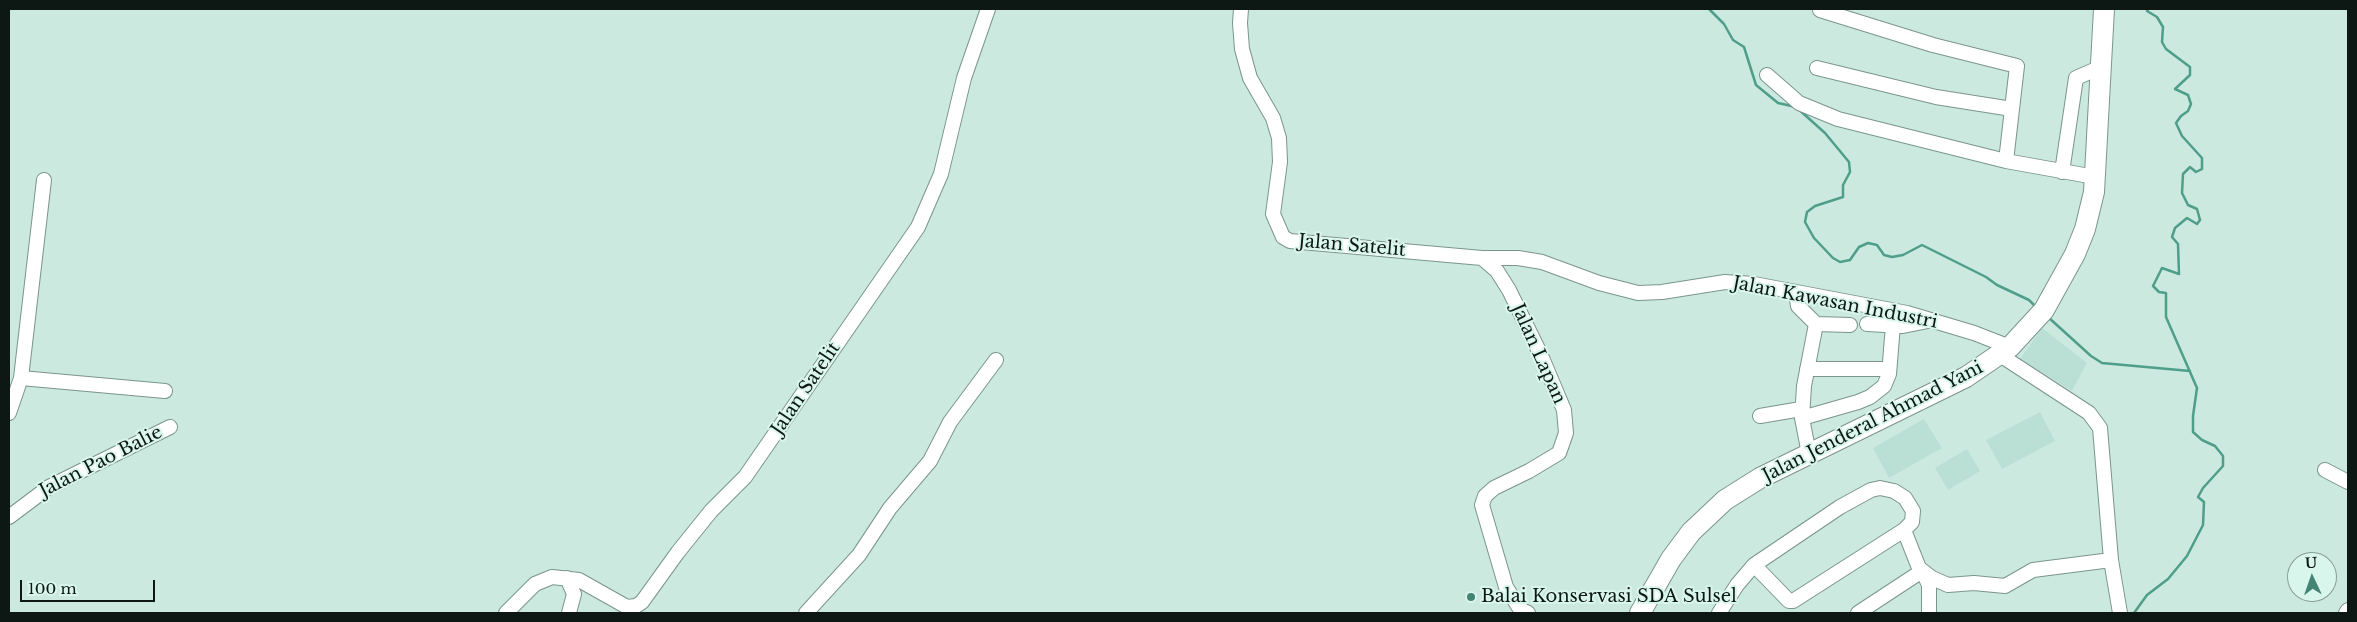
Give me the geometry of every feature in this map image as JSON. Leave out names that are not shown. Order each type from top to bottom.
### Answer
[{"type":"highway","name":"Jalan Jenderal Ahmad Yani","points":[[1640,613],[1671,559],[1691,532],[1725,500],[1760,478],[1966,377],[2005,351],[2041,314],[2061,283],[2085,229],[2095,177],[2104,9]]},
{"type":"street","name":"Jalan Satelit","points":[[506,613],[535,584],[543,580],[567,578],[579,580],[627,607],[636,606],[642,602],[678,552],[711,511],[745,477],[918,226],[941,174],[964,78],[988,9]]},
{"type":"street","name":"Jalan Satelit","points":[[1242,9],[1240,23],[1242,50],[1250,78],[1273,118],[1279,138],[1280,162],[1273,214],[1282,237],[1290,241],[1482,258]]},
{"type":"street","points":[[1820,10],[1933,45],[2017,66],[2006,162]]},
{"type":"street","points":[[2062,172],[2076,78],[2101,67]]},
{"type":"street","points":[[1817,68],[1936,97],[2012,110]]},
{"type":"street","points":[[1767,75],[1799,103],[1838,119],[2006,162],[2095,177]]},
{"type":"street","points":[[9,412],[21,378],[44,180]]},
{"type":"street","name":"Jalan Kawasan Industri","points":[[1482,258],[1518,258],[1542,262],[1599,283],[1638,293],[1662,292],[1725,282],[1754,284],[1933,320],[2005,351],[2096,420],[2100,428],[2102,444],[2111,560]]},
{"type":"street","name":"Jalan Lapan","points":[[1482,258],[1496,271],[1509,290],[1540,353],[1564,410],[1566,433],[1559,453],[1529,471],[1494,488],[1485,496],[1482,505],[1506,587],[1520,609],[1528,613]]},
{"type":"street","points":[[1796,293],[1798,306],[1816,324],[1850,324]]},
{"type":"street","points":[[1867,324],[1912,325],[1933,320]]},
{"type":"street","points":[[1809,454],[1801,414],[1816,324]]},
{"type":"street","points":[[1760,416],[1801,414],[1870,397],[1884,386],[1889,369],[1893,326]]},
{"type":"street","points":[[806,613],[859,555],[890,508],[930,461],[939,440],[950,422],[996,360]]},
{"type":"street","points":[[1807,369],[1889,369]]},
{"type":"street","points":[[21,378],[165,390]]},
{"type":"street","name":"Jalan Pao Balie","points":[[9,517],[49,487],[170,427]]},
{"type":"street","points":[[2325,470],[2348,482]]},
{"type":"street","points":[[1719,613],[1737,585],[1754,565],[1840,508],[1871,490],[1886,489],[1905,498],[1914,516],[1912,522],[1904,530],[1793,601],[1789,601],[1754,565]]},
{"type":"street","points":[[1904,530],[1911,551],[1929,585],[1929,613]]},
{"type":"street","points":[[1922,572],[1948,585],[1974,583],[2005,586],[2032,570],[2111,560],[2120,613]]},
{"type":"street","points":[[1858,613],[1922,572]]},
{"type":"street","points":[[567,578],[574,594],[569,613]]},
{"type":"shaded area","points":[[2042,328],[2087,363],[2072,391],[2020,359]]},
{"type":"shaded area","points":[[2040,412],[2055,441],[2002,469],[1986,440]]},
{"type":"shaded area","points":[[1924,419],[1942,448],[1889,478],[1873,448]]},
{"type":"shaded area","points":[[1967,449],[1980,471],[1948,490],[1935,468]]},
{"type":"waterway","points":[[1709,9],[1724,24],[1733,40],[1744,47],[1756,85],[1778,103],[1796,107],[1825,133],[1849,162],[1850,172],[1843,185],[1843,197],[1815,206],[1807,212],[1805,222],[1814,238],[1833,258],[1840,262],[1850,260],[1859,247],[1868,243],[1877,245],[1884,255],[1892,257],[1903,255],[1922,245],[2029,300],[2036,307]]},
{"type":"waterway","points":[[2134,613],[2147,595],[2168,579],[2187,556],[2203,525],[2204,502],[2198,497],[2203,488],[2223,466],[2223,456],[2215,446],[2202,440],[2193,432],[2197,388],[2166,317],[2166,293],[2159,292],[2153,286],[2162,268],[2179,274],[2178,244],[2172,237],[2175,228],[2187,218],[2197,224],[2200,220],[2197,209],[2188,205],[2182,193],[2183,174],[2190,167],[2196,172],[2202,169],[2202,158],[2182,136],[2176,123],[2188,111],[2191,104],[2188,95],[2175,89],[2190,75],[2190,67],[2166,49],[2162,42],[2163,27],[2157,17],[2147,11],[2148,9]]},
{"type":"waterway","points":[[2048,317],[2091,356],[2102,363],[2190,371]]},
{"type":"place","name":"Balai Konservasi SDA Sulsel","points":[[1471,597]]}]
